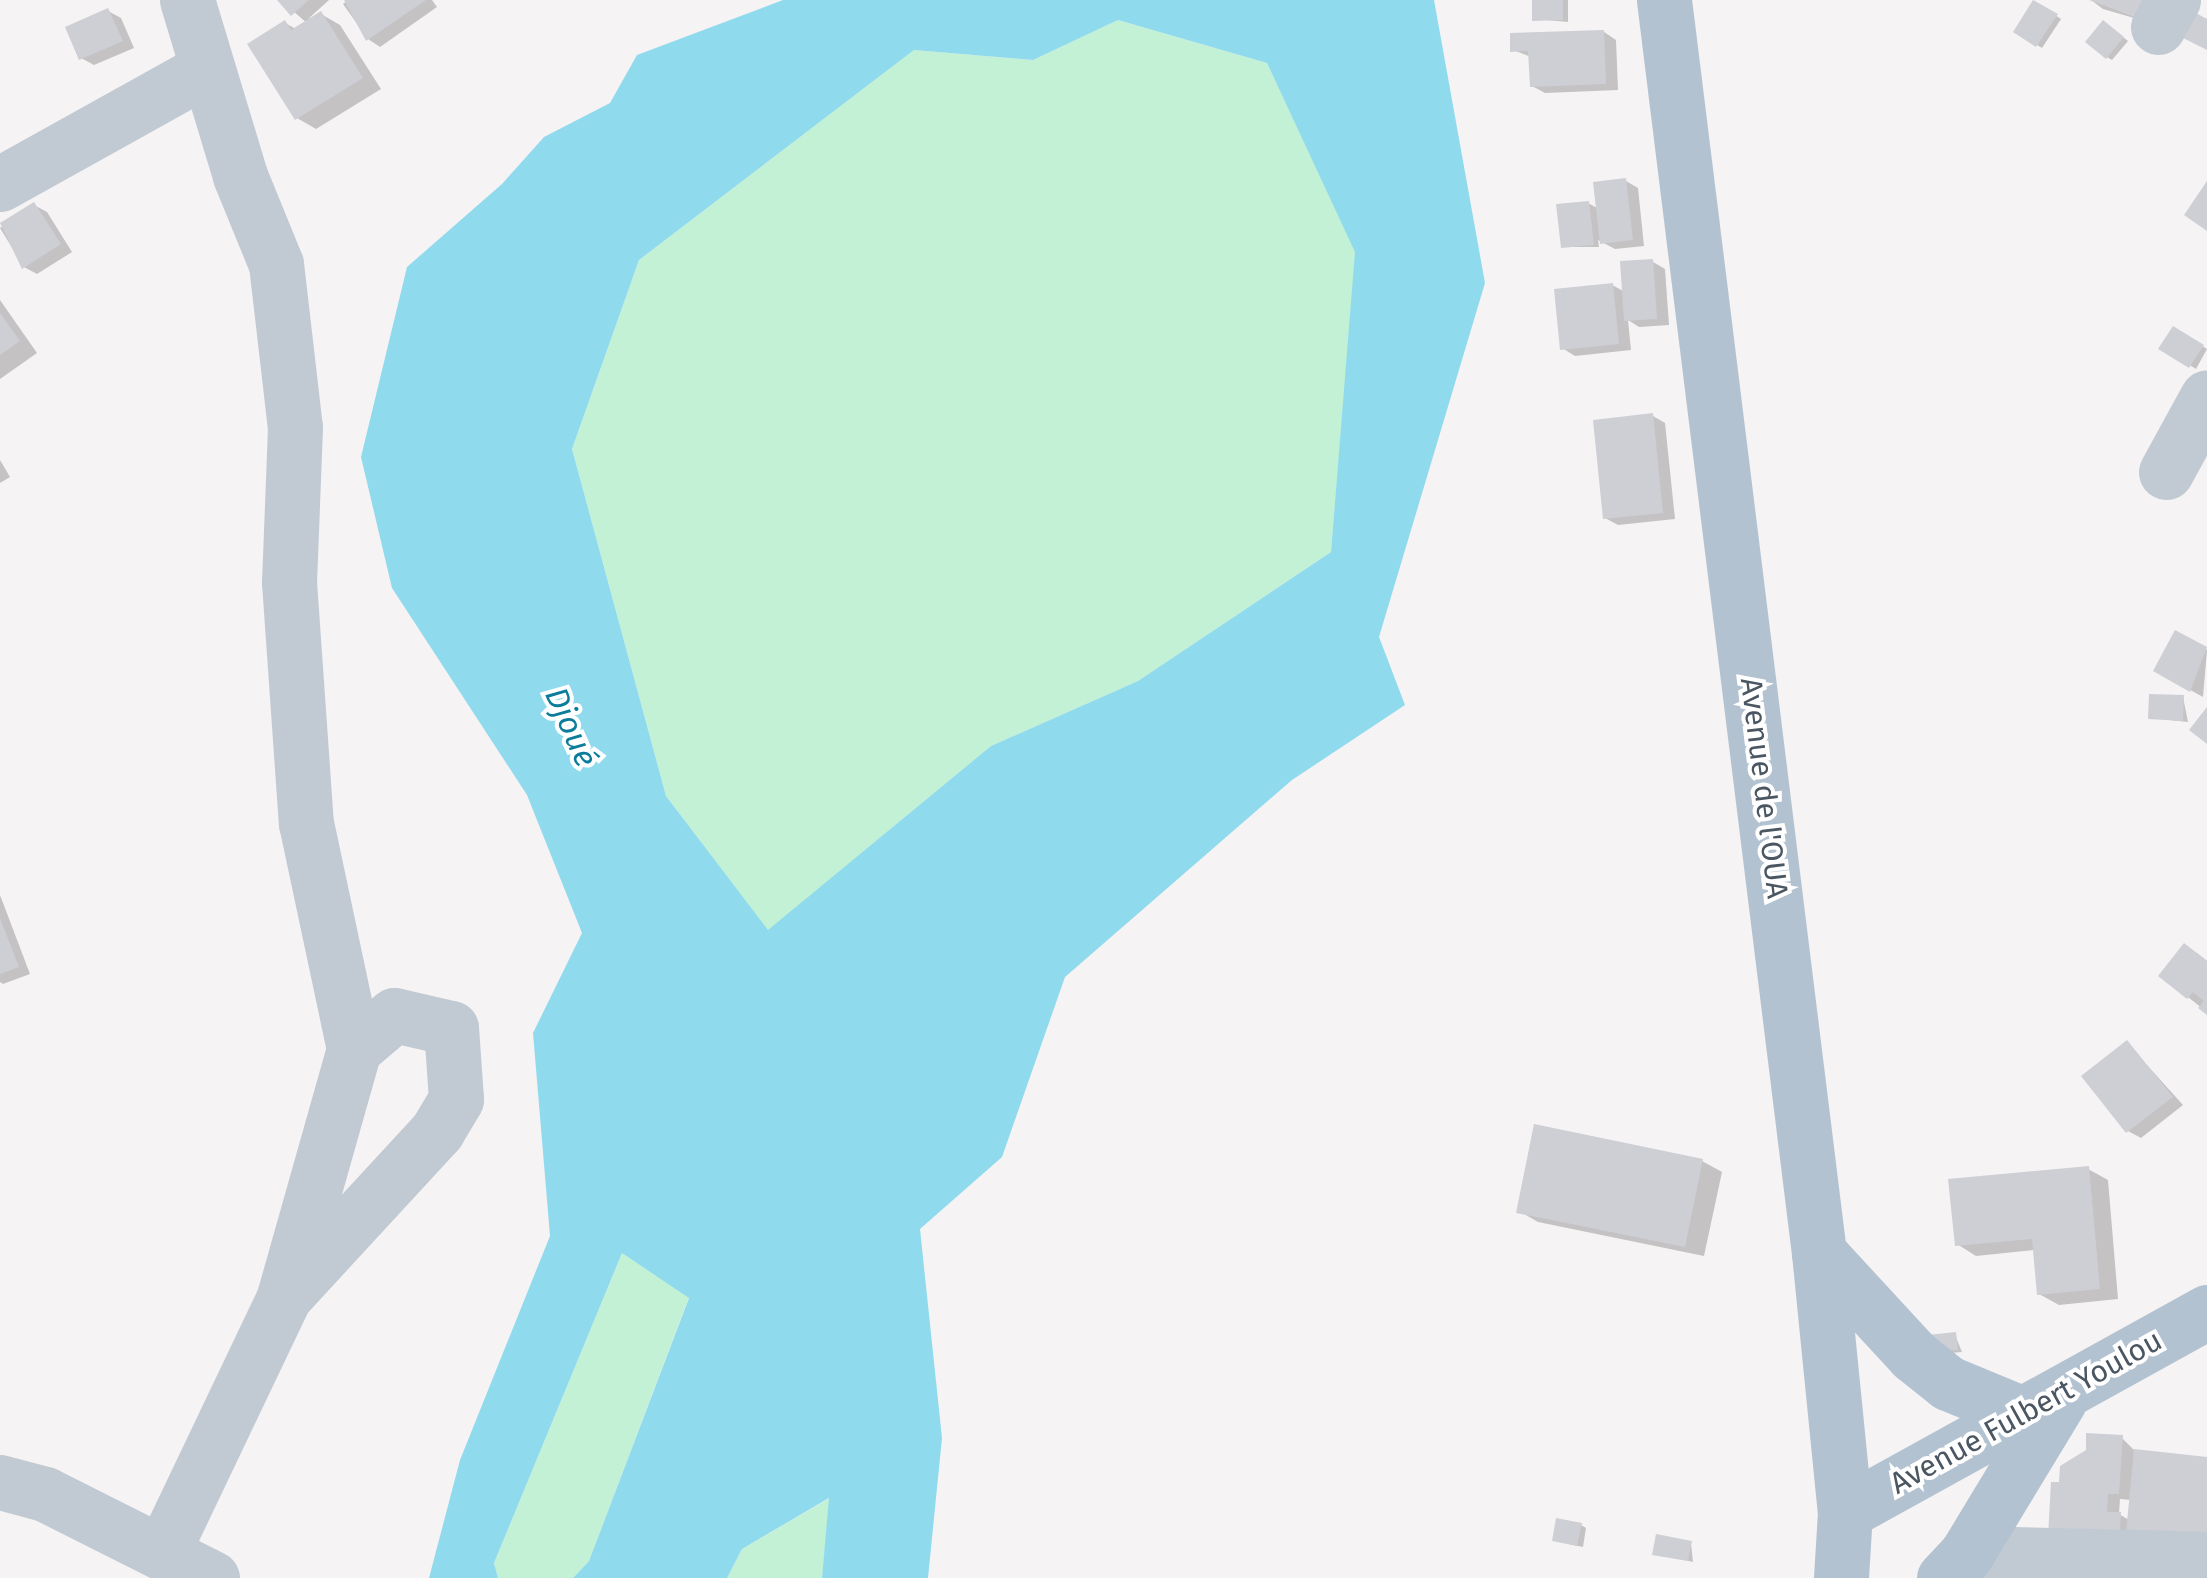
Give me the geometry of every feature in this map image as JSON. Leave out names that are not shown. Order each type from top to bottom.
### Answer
[{"type":"main road","name":"Avenue de l'OUA","points":[[1664,0],[1819,1253],[1845,1512],[1842,1578]]},
{"type":"main road","points":[[1819,1253],[1913,1356],[1982,1401],[2045,1406],[1956,1566]]},
{"type":"main road","name":"Avenue Fulbert Youlou","points":[[1845,1512],[2045,1406],[2207,1312]]},
{"type":"street","points":[[164,1550],[284,1297],[354,1049],[306,823],[289,582],[295,428],[276,264],[207,69],[188,0]]},
{"type":"street","points":[[0,184],[207,69]]},
{"type":"street","points":[[2166,472],[2207,397]]},
{"type":"street","points":[[284,1297],[437,1131],[456,1098],[451,1028],[394,1015],[354,1049]]},
{"type":"street","points":[[0,1482],[45,1494],[164,1550],[212,1578]]},
{"type":"street","points":[[1956,1566],[2207,1559]]},
{"type":"green space","points":[[1118,20],[1267,63],[1356,252],[1331,552],[1138,681],[991,746],[768,931],[666,796],[572,449],[639,260],[914,50],[1033,60]]},
{"type":"green space","points":[[622,1253],[689,1297],[589,1561],[573,1578],[498,1578],[494,1563]]},
{"type":"green space","points":[[830,1498],[822,1578],[727,1578],[742,1549]]},
{"type":"water","name":"Djoué","points":[[783,0],[1434,0],[1485,283],[1379,637],[1405,705],[1292,780],[1065,977],[1002,1157],[920,1229],[942,1438],[928,1578],[822,1578],[829,1498],[742,1549],[727,1578],[573,1578],[589,1561],[689,1298],[622,1253],[494,1563],[498,1578],[429,1578],[460,1460],[550,1236],[533,1033],[582,933],[527,795],[392,588],[361,457],[407,267],[502,184],[544,137],[610,103],[637,55]],"holes":[[[1118,20],[1267,63],[1355,252],[1331,552],[1138,681],[991,746],[768,930],[666,796],[572,449],[639,260],[914,50],[1033,60]]]},
{"type":"building","points":[[277,0],[309,0],[291,16]]},
{"type":"building","points":[[344,0],[426,0],[366,41]]},
{"type":"building","points":[[1532,0],[1563,0],[1563,20],[1532,21]]},
{"type":"building","points":[[2033,0],[2058,14],[2036,47],[2013,32]]},
{"type":"building","points":[[2089,0],[2151,0],[2146,20]]},
{"type":"building","points":[[108,8],[123,41],[79,60],[65,27]]},
{"type":"building","points":[[321,11],[363,78],[295,120],[247,44],[285,20],[291,30]]},
{"type":"building","points":[[2192,11],[2207,19],[2207,50],[2179,36]]},
{"type":"building","points":[[2103,20],[2124,37],[2106,59],[2085,42]]},
{"type":"building","points":[[1604,30],[1606,84],[1530,87],[1528,51],[1510,52],[1510,33]]},
{"type":"building","points":[[1626,178],[1633,240],[1600,244],[1593,182]]},
{"type":"building","points":[[2207,181],[2207,231],[2184,215]]},
{"type":"building","points":[[1589,201],[1594,245],[1561,248],[1556,204]]},
{"type":"building","points":[[34,202],[61,244],[22,269],[0,223]]},
{"type":"building","points":[[1653,259],[1657,319],[1624,321],[1620,261]]},
{"type":"building","points":[[1613,283],[1619,344],[1560,350],[1554,289]]},
{"type":"building","points":[[0,313],[20,341],[0,355]]},
{"type":"building","points":[[2173,326],[2204,345],[2189,368],[2158,349]]},
{"type":"building","points":[[1653,413],[1663,513],[1603,519],[1593,420]]},
{"type":"building","points":[[2175,630],[2207,647],[2190,692],[2153,671]]},
{"type":"building","points":[[2149,694],[2184,695],[2183,721],[2148,719]]},
{"type":"building","points":[[2207,707],[2207,744],[2189,730]]},
{"type":"building","points":[[0,918],[19,967],[0,974]]},
{"type":"building","points":[[2184,943],[2207,961],[2207,1015],[2198,1008],[2204,1001],[2193,992],[2187,999],[2158,976]]},
{"type":"building","points":[[2127,1040],[2173,1097],[2126,1133],[2081,1076]]},
{"type":"building","points":[[1534,1124],[1703,1159],[1685,1247],[1516,1213]]},
{"type":"building","points":[[2089,1166],[2100,1289],[2037,1295],[2032,1239],[1955,1246],[1948,1179]]},
{"type":"building","points":[[1956,1332],[1958,1350],[1930,1352],[1928,1335]]},
{"type":"building","points":[[2086,1433],[2123,1435],[2119,1494],[2108,1494],[2107,1512],[2121,1512],[2119,1548],[2048,1537],[2051,1482],[2059,1482],[2060,1466],[2086,1450]]},
{"type":"building","points":[[2134,1449],[2207,1457],[2207,1541],[2126,1533]]},
{"type":"building","points":[[1556,1518],[1582,1523],[1577,1546],[1552,1541]]},
{"type":"building","points":[[1656,1534],[1692,1541],[1688,1561],[1652,1555]]}]
